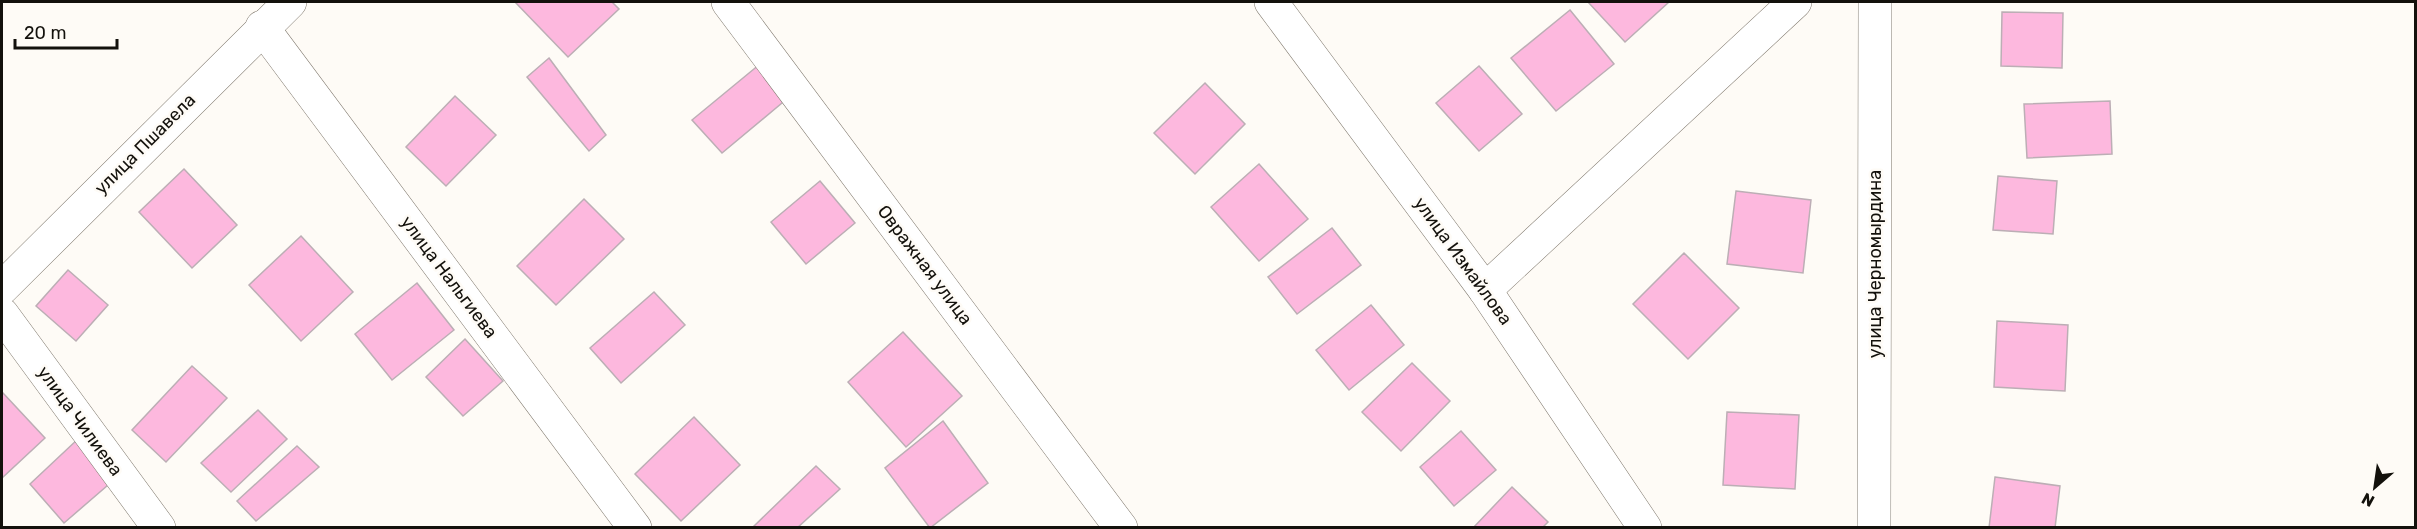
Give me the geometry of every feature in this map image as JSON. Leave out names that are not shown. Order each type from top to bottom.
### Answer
[{"type":"street","name":"улица Пшавела","points":[[2,288],[262,27],[290,2]]},
{"type":"street","name":"Овражная улица","points":[[728,2],[1121,528]]},
{"type":"street","name":"улица Измайлова","points":[[1271,2],[1485,290],[1645,528]]},
{"type":"street","points":[[1485,290],[1796,2]]},
{"type":"street","name":"улица Черномырдина","points":[[1874,528],[1875,2]]},
{"type":"street","name":"улица Нальгиева","points":[[262,27],[636,528]]},
{"type":"street","name":"улица Чилиева","points":[[2,314],[159,528]]},
{"type":"building","points":[[515,2],[612,2],[619,9],[568,57]]},
{"type":"building","points":[[1588,2],[1669,2],[1625,42]]},
{"type":"building","points":[[1570,10],[1614,64],[1556,111],[1511,58]]},
{"type":"building","points":[[2002,12],[2063,13],[2062,68],[2001,66]]},
{"type":"building","points":[[549,58],[606,135],[589,151],[527,77]]},
{"type":"building","points":[[760,64],[788,98],[722,153],[692,120]]},
{"type":"building","points":[[1479,66],[1522,114],[1479,151],[1436,103]]},
{"type":"building","points":[[1205,83],[1245,124],[1195,174],[1154,133]]},
{"type":"building","points":[[455,96],[496,135],[446,186],[406,147]]},
{"type":"building","points":[[2110,101],[2112,154],[2027,158],[2024,104]]},
{"type":"building","points":[[1259,164],[1308,219],[1259,261],[1211,207]]},
{"type":"building","points":[[184,169],[237,225],[192,268],[139,212]]},
{"type":"building","points":[[1998,176],[2057,181],[2053,234],[1993,230]]},
{"type":"building","points":[[820,181],[855,223],[806,264],[771,222]]},
{"type":"building","points":[[1736,191],[1811,200],[1803,273],[1727,264]]},
{"type":"building","points":[[584,199],[624,239],[556,305],[517,266]]},
{"type":"building","points":[[1332,228],[1361,265],[1297,314],[1268,277]]},
{"type":"building","points":[[301,236],[353,292],[301,341],[249,285]]},
{"type":"building","points":[[1684,253],[1739,308],[1688,359],[1633,304]]},
{"type":"building","points":[[68,270],[108,305],[76,341],[36,306]]},
{"type":"building","points":[[417,283],[454,330],[392,380],[355,334]]},
{"type":"building","points":[[654,292],[685,325],[621,383],[590,348]]},
{"type":"building","points":[[1371,305],[1404,345],[1349,390],[1316,350]]},
{"type":"building","points":[[1997,321],[2068,325],[2065,391],[1994,387]]},
{"type":"building","points":[[903,332],[962,396],[906,447],[848,382]]},
{"type":"building","points":[[465,339],[503,381],[463,416],[426,377]]},
{"type":"building","points":[[1412,363],[1450,401],[1401,451],[1362,412]]},
{"type":"building","points":[[192,366],[227,398],[166,462],[132,430]]},
{"type":"building","points":[[3,393],[45,438],[2,478],[2,395]]},
{"type":"building","points":[[258,410],[287,439],[231,492],[201,463]]},
{"type":"building","points":[[1727,412],[1799,415],[1795,489],[1723,485]]},
{"type":"building","points":[[694,417],[740,465],[681,521],[635,474]]},
{"type":"building","points":[[943,421],[988,483],[930,528],[885,468]]},
{"type":"building","points":[[1461,431],[1496,470],[1454,506],[1420,467]]},
{"type":"building","points":[[79,438],[115,479],[64,523],[30,484]]},
{"type":"building","points":[[297,446],[319,467],[256,521],[237,501]]},
{"type":"building","points":[[816,466],[840,489],[797,528],[752,528]]},
{"type":"building","points":[[1995,477],[2060,486],[2055,528],[1989,528]]},
{"type":"building","points":[[1512,487],[1548,522],[1542,528],[1473,528]]}]
